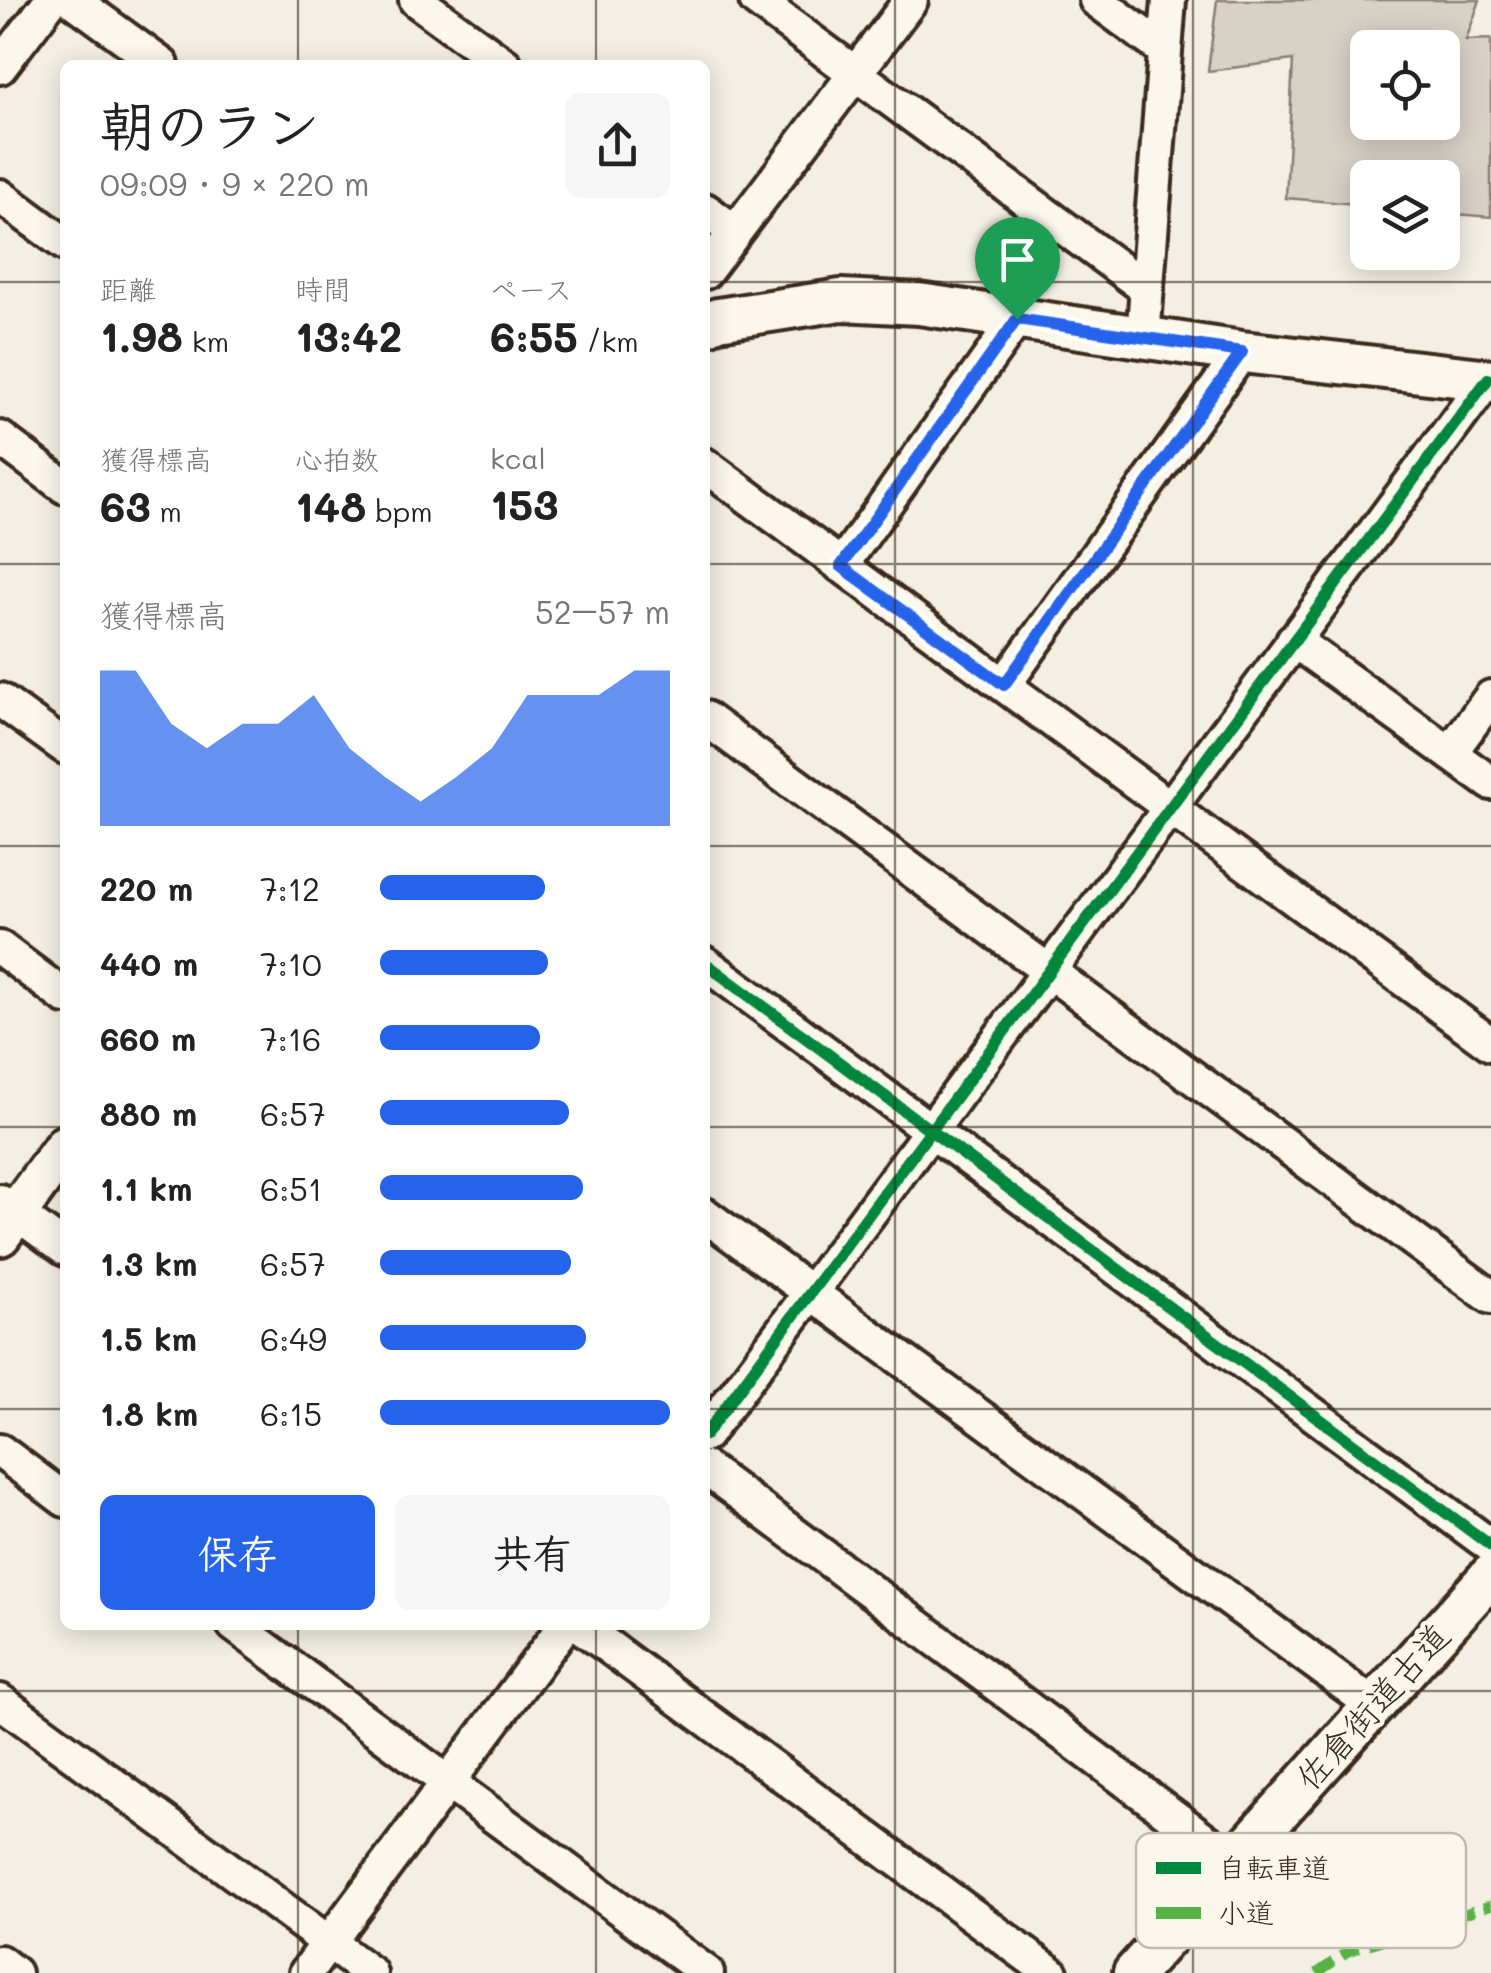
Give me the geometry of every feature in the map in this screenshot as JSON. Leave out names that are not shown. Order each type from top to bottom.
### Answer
[{"type":"street","points":[[0,67],[51,0]]},
{"type":"street","points":[[73,0],[155,60]]},
{"type":"street","points":[[416,0],[498,60]]},
{"type":"street","points":[[756,0],[1147,289]]},
{"type":"street","points":[[710,265],[911,0]]},
{"type":"street","points":[[1096,0],[1165,51]]},
{"type":"street","points":[[1143,338],[1169,0]]},
{"type":"street","points":[[0,196],[60,240]]},
{"type":"street","points":[[710,214],[735,232]]},
{"type":"street","points":[[710,323],[841,300],[918,304],[1242,352],[1490,379]]},
{"type":"street","points":[[841,566],[1017,319]]},
{"type":"street","points":[[1004,685],[1242,352]]},
{"type":"street","points":[[710,1428],[1490,379]]},
{"type":"street","points":[[0,438],[60,483]]},
{"type":"street","points":[[710,469],[1491,1044]]},
{"type":"street","points":[[1293,640],[1491,783]]},
{"type":"street","points":[[1450,753],[1491,697]]},
{"type":"street","points":[[0,700],[60,743]]},
{"type":"street","points":[[710,722],[1491,1296]]},
{"type":"street","points":[[0,948],[60,993]]},
{"type":"street","points":[[710,967],[1491,1546]]},
{"type":"street","points":[[60,1152],[5,1216],[60,1246]]},
{"type":"street","points":[[710,1219],[1373,1705]]},
{"type":"street","points":[[0,1451],[60,1496]]},
{"type":"street","points":[[710,1472],[1197,1833]]},
{"type":"street","name":"佐倉街道古道","points":[[1261,1833],[1491,1576]]},
{"type":"street","points":[[241,1630],[707,1973]]},
{"type":"street","points":[[306,1973],[560,1630]]},
{"type":"street","points":[[586,1630],[1051,1973]]},
{"type":"street","points":[[0,1701],[370,1973]]},
{"type":"street","name":"佐倉街道古道","points":[[1134,1973],[1157,1948]]},
{"type":"street","points":[[0,1962],[14,1973]]},
{"type":"shaded area","points":[[1217,0],[1480,0],[1466,40],[1491,39],[1491,217],[1460,214],[1460,160],[1350,160],[1350,204],[1286,198],[1293,60],[1208,71]]},
{"type":"marked path","points":[[1466,1913],[1491,1905]]},
{"type":"marked path","points":[[1317,1973],[1359,1948]]},
{"type":"cycle path","points":[[710,1428],[1488,379]]},
{"type":"cycle path","points":[[710,967],[1491,1546]]},
{"type":"route","points":[[1017,319],[1242,352],[1004,685],[841,566],[1017,319]]}]
